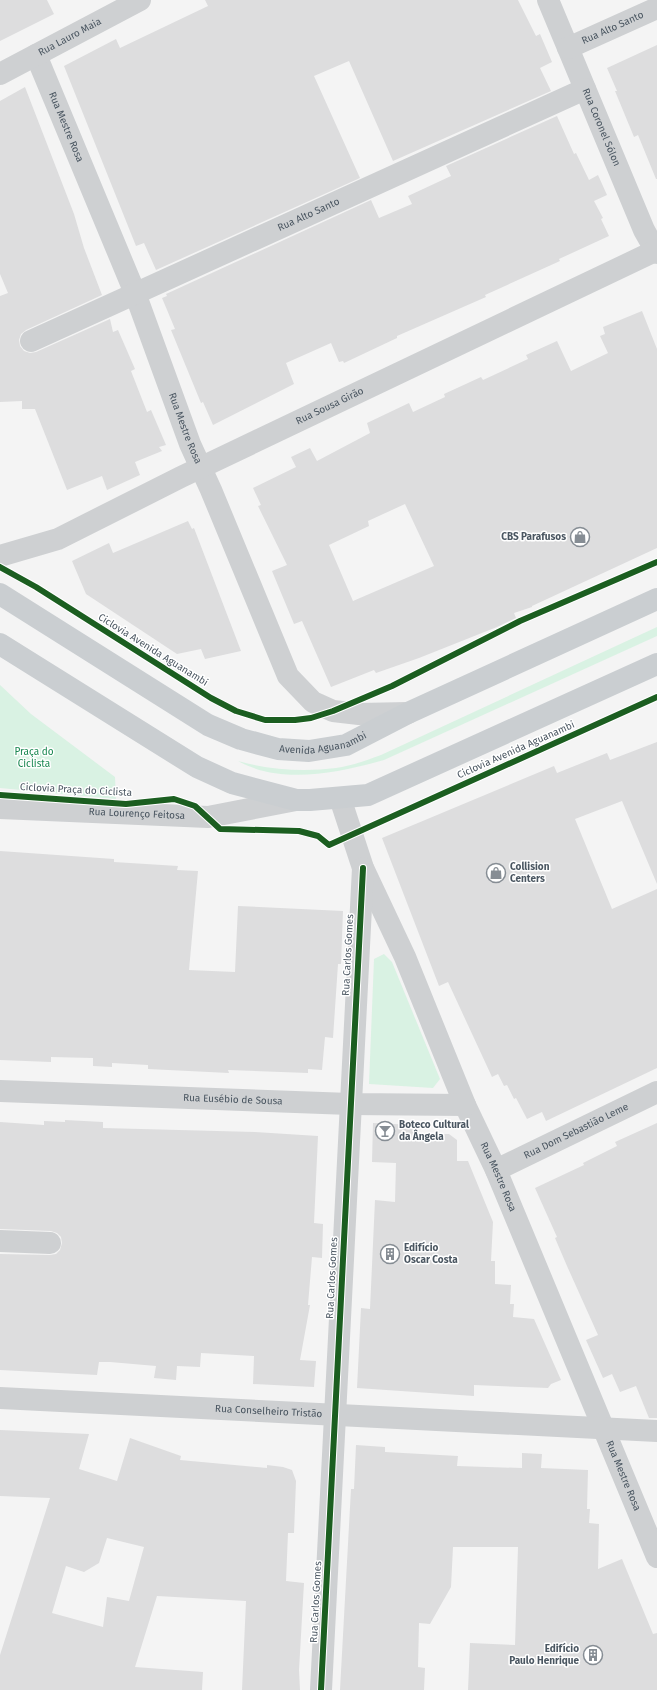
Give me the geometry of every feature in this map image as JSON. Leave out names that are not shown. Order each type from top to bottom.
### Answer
[{"type":"main road","name":"Avenida Aguanambi","points":[[0,594],[208,725],[241,739],[278,749],[309,751],[346,744],[408,713],[657,599]]},
{"type":"main road","points":[[0,644],[197,767],[232,783],[296,800],[368,795],[657,664]]},
{"type":"street","name":"Rua Lauro Maia","points":[[0,74],[140,0]]},
{"type":"street","name":"Rua Coronel Sólon","points":[[548,0],[644,230],[657,251]]},
{"type":"street","name":"Rua Alto Santo","points":[[568,48],[657,8]]},
{"type":"street","name":"Rua Mestre Rosa","points":[[36,55],[135,294],[190,444],[202,468],[288,676],[313,702],[333,711],[359,714],[408,713]]},
{"type":"street","name":"Rua Alto Santo","points":[[31,341],[585,89]]},
{"type":"street","name":"Rua Sousa Girão","points":[[0,556],[58,539],[202,468],[657,251]]},
{"type":"street","name":"Rua Mestre Rosa","points":[[340,798],[363,868],[405,957],[465,1105],[496,1170],[657,1557]]},
{"type":"street","name":"Rua Lourenço Feitosa","points":[[0,808],[208,817],[296,800]]},
{"type":"street","name":"Rua Carlos Gomes","points":[[321,1690],[363,868]]},
{"type":"street","name":"Rua Eusébio de Sousa","points":[[0,1091],[350,1104],[465,1105]]},
{"type":"street","name":"Rua Dom Sebastião Leme","points":[[496,1170],[657,1092]]},
{"type":"street","points":[[0,1241],[50,1243]]},
{"type":"street","name":"Rua Conselheiro Tristão","points":[[0,1398],[657,1431]]},
{"type":"green space","points":[[657,627],[657,636],[384,760],[348,769],[291,775],[272,773],[238,761],[274,768],[299,770],[336,768],[359,763],[381,755]]},
{"type":"green space","name":"Praça do Ciclista","points":[[0,685],[31,714],[115,777],[116,799],[0,788]]},
{"type":"green space","points":[[384,954],[392,962],[440,1079],[433,1088],[369,1084],[374,959]]},
{"type":"building","points":[[0,0],[47,0],[54,14],[0,41]]},
{"type":"building","points":[[205,0],[518,0],[536,36],[540,34],[552,62],[540,68],[551,91],[393,161],[349,61],[314,76],[360,178],[156,270],[144,243],[136,246],[64,66],[116,39],[120,48],[208,6]]},
{"type":"building","points":[[657,45],[656,179],[638,135],[634,137],[607,68]]},
{"type":"building","points":[[25,87],[74,214],[84,248],[102,295],[26,330],[21,334],[19,340],[20,346],[24,351],[30,353],[36,352],[110,319],[113,332],[118,330],[135,369],[131,371],[147,412],[151,410],[166,445],[159,447],[162,451],[135,462],[140,475],[107,490],[102,476],[67,490],[35,409],[22,409],[22,401],[0,402],[0,296],[8,293],[0,274],[0,101]]},
{"type":"building","points":[[557,116],[574,154],[576,153],[589,180],[598,175],[607,195],[594,201],[603,218],[601,219],[609,236],[559,259],[560,261],[485,295],[486,297],[397,336],[397,338],[344,363],[343,361],[339,362],[331,343],[286,363],[294,384],[213,425],[203,402],[201,403],[171,330],[175,329],[162,298],[167,296],[166,294],[371,200],[379,218],[412,204],[408,196],[451,176],[446,166]]},
{"type":"building","points":[[642,311],[657,349],[657,548],[532,607],[514,613],[516,618],[497,627],[419,658],[376,673],[374,670],[331,687],[302,621],[294,624],[272,571],[287,565],[258,506],[261,505],[253,488],[296,467],[291,457],[310,448],[317,461],[370,433],[367,423],[409,403],[413,412],[445,397],[444,394],[481,377],[483,380],[528,359],[526,355],[557,341],[571,371],[608,353],[600,336],[605,334],[603,327]],"holes":[[[405,504],[434,566],[353,601],[329,545],[369,526],[368,521]]]},
{"type":"building","points":[[188,521],[192,529],[194,528],[241,651],[205,659],[201,649],[177,654],[86,594],[72,561],[109,543],[113,553]]},
{"type":"building","points":[[657,742],[657,884],[622,801],[575,819],[612,909],[657,889],[657,1068],[546,1121],[542,1112],[527,1119],[516,1098],[514,1099],[507,1085],[504,1086],[498,1074],[492,1077],[448,982],[439,986],[382,838],[554,766],[557,773],[607,753],[610,760]]},
{"type":"building","points":[[0,851],[114,859],[114,862],[178,866],[177,870],[198,871],[189,970],[235,972],[238,906],[343,911],[341,964],[338,964],[333,1038],[325,1037],[322,1070],[308,1069],[308,1073],[228,1070],[229,1073],[148,1069],[148,1065],[112,1063],[112,1067],[93,1066],[93,1058],[51,1057],[51,1062],[0,1060]]},
{"type":"building","points":[[65,1120],[103,1122],[103,1128],[255,1132],[318,1136],[314,1223],[323,1224],[322,1258],[312,1257],[308,1305],[310,1305],[300,1360],[316,1361],[314,1387],[253,1384],[254,1356],[201,1353],[200,1367],[177,1366],[176,1380],[154,1378],[156,1366],[110,1362],[99,1362],[97,1375],[0,1370],[0,1254],[56,1254],[60,1250],[62,1243],[61,1237],[57,1233],[51,1231],[0,1229],[0,1122],[44,1125],[44,1121],[65,1122]]},
{"type":"building","points":[[373,1123],[414,1125],[414,1134],[449,1134],[457,1140],[457,1161],[468,1161],[493,1222],[491,1261],[495,1261],[495,1284],[511,1285],[510,1304],[514,1304],[513,1317],[534,1319],[561,1380],[551,1384],[548,1388],[474,1385],[474,1396],[357,1388],[361,1308],[370,1309],[375,1200],[395,1202],[396,1163],[372,1162]]},
{"type":"building","points":[[657,1123],[657,1418],[649,1418],[636,1386],[620,1392],[612,1374],[603,1378],[586,1340],[598,1335],[555,1238],[557,1237],[535,1188],[584,1165],[583,1163],[617,1146],[615,1142]]},
{"type":"building","points":[[0,1430],[89,1434],[79,1469],[117,1481],[130,1438],[181,1456],[180,1460],[267,1468],[267,1465],[292,1470],[296,1481],[294,1533],[288,1533],[286,1581],[304,1583],[299,1670],[300,1690],[242,1690],[246,1601],[157,1596],[135,1667],[203,1672],[202,1690],[0,1690],[0,1655],[50,1498],[0,1496]],"holes":[[[107,1538],[144,1547],[129,1601],[107,1597],[103,1627],[52,1613],[66,1566],[84,1572],[99,1563]]]},
{"type":"building","points":[[356,1445],[385,1447],[385,1452],[458,1456],[457,1466],[522,1468],[522,1453],[542,1454],[541,1468],[588,1470],[587,1509],[590,1509],[589,1523],[599,1524],[598,1569],[622,1559],[653,1634],[657,1633],[657,1690],[468,1690],[470,1643],[515,1645],[518,1547],[453,1547],[451,1587],[430,1624],[419,1623],[418,1667],[425,1668],[424,1690],[340,1690],[351,1489],[354,1489]]},
{"type":"cycle path","name":"Ciclovia Avenida Aguanambi","points":[[0,567],[36,587],[211,698],[236,711],[265,720],[295,720],[311,718],[333,711],[392,686],[520,621],[657,562]]},
{"type":"cycle path","name":"Ciclovia Avenida Aguanambi","points":[[0,795],[126,804],[174,799],[195,806],[220,829],[299,831],[318,836],[329,845],[657,697]]},
{"type":"cycle path","points":[[321,1690],[363,868]]},
{"type":"place","name":"CBS Parafusos","points":[[580,537]]},
{"type":"place","name":"Collision Centers","points":[[496,873]]},
{"type":"place","name":"Boteco Cultural da Ângela","points":[[385,1131]]},
{"type":"place","name":"Edifício Oscar Costa","points":[[390,1254]]},
{"type":"place","name":"Edifício Paulo Henrique","points":[[593,1655]]}]
